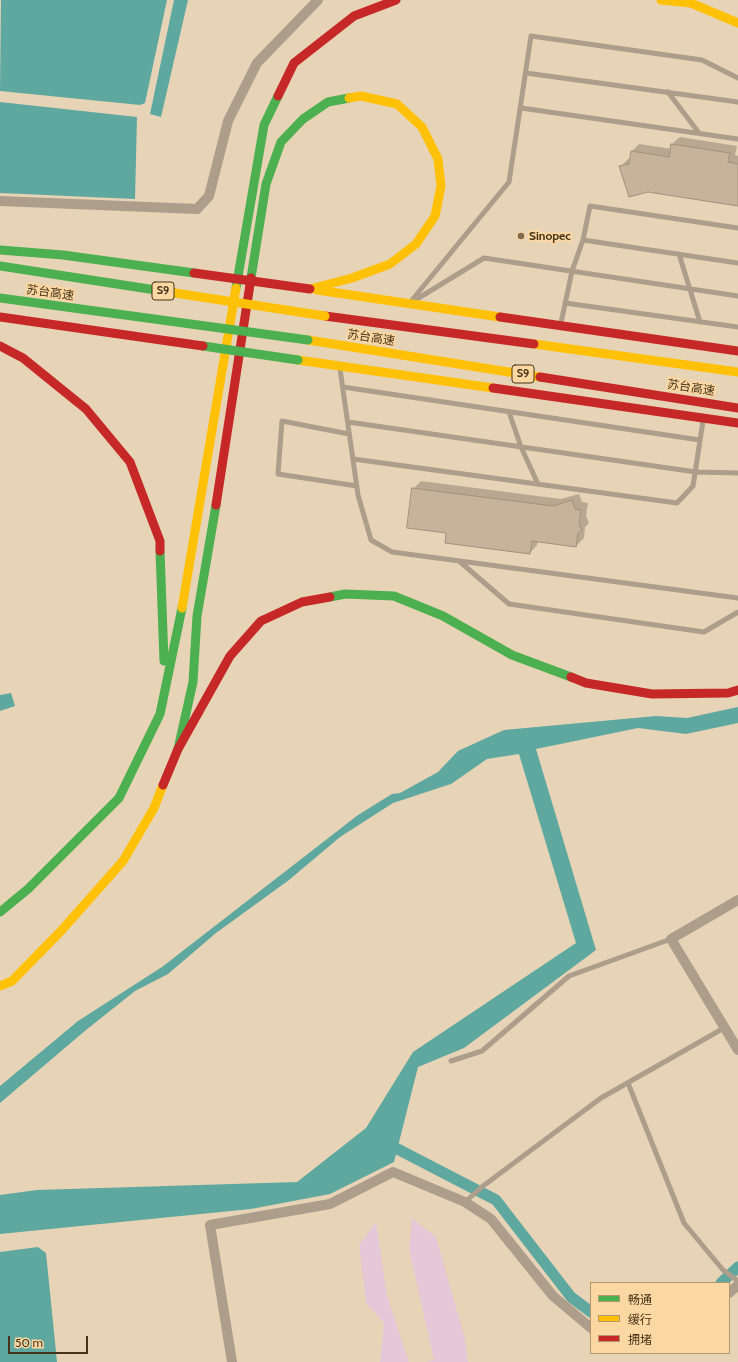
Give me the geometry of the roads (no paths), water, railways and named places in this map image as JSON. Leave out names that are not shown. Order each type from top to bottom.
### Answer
[{"type":"main road","points":[[0,912],[28,889],[119,798],[160,714],[182,611],[264,125],[294,63],[354,16],[396,0]]},
{"type":"main road","points":[[661,0],[691,3],[738,23]]},
{"type":"main road","points":[[178,749],[193,682],[197,616],[224,455],[266,184],[281,142],[303,119],[328,102],[361,96],[397,104],[422,127],[438,159],[442,186],[435,216],[416,244],[390,264],[352,278],[310,289]]},
{"type":"main road","points":[[0,250],[63,255],[738,351]]},
{"type":"main road","name":"苏台高速","points":[[0,266],[325,316],[738,372]]},
{"type":"main road","name":"苏台高速","points":[[0,298],[308,340],[738,408]]},
{"type":"main road","points":[[0,317],[738,423]]},
{"type":"main road","points":[[0,346],[23,358],[86,409],[130,462],[160,541],[165,691]]},
{"type":"main road","points":[[0,986],[12,981],[61,931],[123,861],[154,808],[178,749],[230,656],[261,621],[302,602],[345,594],[394,596],[443,616],[512,655],[586,683],[652,694],[728,693],[738,690]]},
{"type":"street","points":[[0,201],[197,209],[209,196],[228,121],[257,63],[318,0]]},
{"type":"street","points":[[695,0],[738,18]]},
{"type":"street","points":[[738,900],[671,939],[738,1050]]},
{"type":"street","points":[[232,1362],[210,1225],[330,1204],[393,1172],[465,1202],[491,1219],[553,1296],[590,1327]]},
{"type":"street","points":[[730,1292],[738,1285]]},
{"type":"lane","points":[[409,304],[509,182],[532,36],[702,60],[738,78]]},
{"type":"lane","points":[[526,73],[738,102]]},
{"type":"lane","points":[[668,92],[699,134]]},
{"type":"lane","points":[[520,108],[738,139]]},
{"type":"lane","points":[[561,326],[572,271],[583,240],[590,206],[738,228]]},
{"type":"lane","points":[[583,240],[738,263]]},
{"type":"lane","points":[[679,254],[700,322]]},
{"type":"lane","points":[[409,304],[484,258],[738,296]]},
{"type":"lane","points":[[565,303],[738,328]]},
{"type":"lane","points":[[340,366],[358,495],[371,540],[392,552],[738,598]]},
{"type":"lane","points":[[343,387],[700,440]]},
{"type":"lane","points":[[509,412],[520,447],[538,484]]},
{"type":"lane","points":[[353,459],[676,503],[693,486],[704,418]]},
{"type":"lane","points":[[349,434],[282,421],[278,474],[357,486]]},
{"type":"lane","points":[[348,422],[696,472],[738,473]]},
{"type":"lane","points":[[458,561],[509,604],[704,632],[738,612]]},
{"type":"lane","points":[[451,1061],[482,1051],[569,976],[671,939]]},
{"type":"lane","points":[[465,1202],[601,1098],[724,1028]]},
{"type":"lane","points":[[628,1083],[684,1223],[723,1270],[738,1281]]},
{"type":"water","points":[[1,0],[167,0],[145,103],[140,105],[0,91]]},
{"type":"water","points":[[174,0],[188,0],[161,117],[150,114]]},
{"type":"water","points":[[0,102],[137,117],[135,199],[0,193]]},
{"type":"water","points":[[11,693],[15,706],[0,711],[0,695]]},
{"type":"water","points":[[738,707],[738,723],[686,734],[638,728],[536,749],[596,950],[464,1048],[418,1067],[394,1162],[330,1194],[251,1209],[0,1234],[0,1195],[37,1190],[297,1182],[366,1128],[413,1052],[576,943],[519,754],[487,759],[451,784],[393,803],[340,837],[289,880],[216,933],[168,974],[135,991],[86,1030],[0,1103],[0,1086],[78,1021],[162,967],[358,815],[392,794],[400,793],[438,772],[458,751],[504,730],[656,716],[687,718]]},
{"type":"water","points":[[38,1247],[46,1253],[57,1362],[0,1362],[0,1252]]},
{"type":"waterway","points":[[384,1142],[496,1200],[571,1297],[590,1311]]},
{"type":"waterway","points":[[722,1282],[738,1267]]},
{"type":"place","name":"Sinopec","points":[[521,236]]}]
